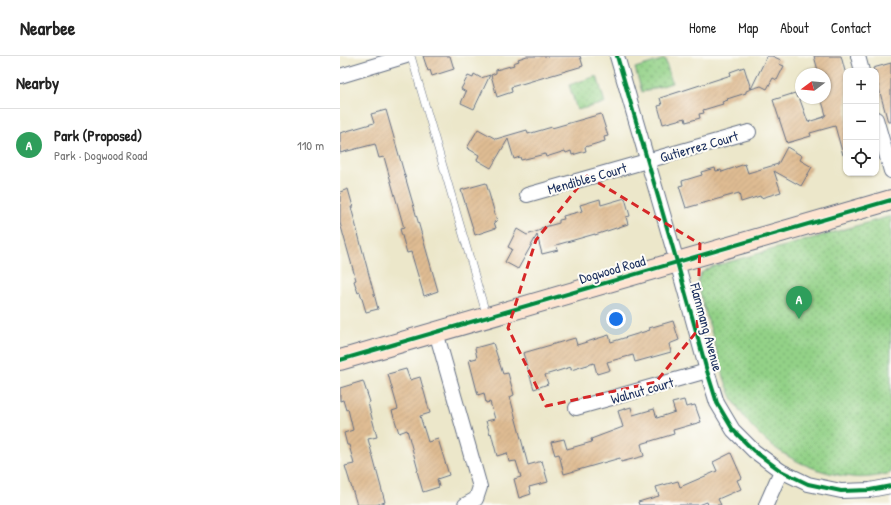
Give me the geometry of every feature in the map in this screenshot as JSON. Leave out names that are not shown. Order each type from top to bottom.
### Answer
[{"type":"street","points":[[340,76],[406,56]]},
{"type":"street","name":"Flammang Avenue","points":[[617,56],[678,262],[707,371],[718,403],[733,430],[754,451],[781,471],[808,484],[841,491],[870,490],[891,486]]},
{"type":"street","points":[[858,56],[861,68]]},
{"type":"street","points":[[879,129],[891,171]]},
{"type":"street","name":"Gutierrez Court","points":[[648,161],[749,132]]},
{"type":"street","name":"Mendibles Court","points":[[527,195],[648,161]]},
{"type":"street","name":"Dogwood Road","points":[[340,360],[891,200]]},
{"type":"street","points":[[436,332],[480,487],[476,499],[465,505]]},
{"type":"street","name":"Walnut court","points":[[576,408],[707,371]]},
{"type":"street","points":[[766,505],[781,471]]},
{"type":"lane","points":[[411,56],[487,317]]},
{"type":"highlighted area","points":[[587,176],[700,244],[697,331],[656,382],[546,406],[508,328],[536,240]]},
{"type":"green space","points":[[665,59],[672,83],[642,92],[635,68]]},
{"type":"green space","points":[[597,76],[605,103],[577,110],[569,85]]},
{"type":"green space","points":[[891,216],[891,473],[861,478],[834,474],[816,469],[784,454],[757,432],[745,418],[735,403],[724,378],[698,281],[701,273],[711,267]]},
{"type":"building","points":[[423,56],[450,56],[454,69],[432,76],[430,70],[428,71]]},
{"type":"building","points":[[527,56],[580,56],[583,66],[511,87],[512,92],[497,97],[491,75],[496,73],[496,70],[514,65],[513,63],[519,61],[518,59]]},
{"type":"building","points":[[767,56],[772,56],[781,60],[779,64],[784,66],[777,80],[773,78],[767,89],[761,86],[751,89]]},
{"type":"building","points":[[814,56],[841,56],[844,68],[843,155],[835,126],[810,133],[811,136],[787,143],[773,100],[795,93],[795,104],[802,104],[808,122],[824,117],[826,115],[823,104],[831,104],[831,68],[817,68]]},
{"type":"building","points":[[891,63],[891,122],[888,122],[879,89],[879,68],[873,68]]},
{"type":"building","points":[[744,67],[751,89],[746,91],[746,93],[727,99],[728,100],[722,102],[723,104],[703,110],[704,113],[699,114],[700,118],[686,122],[685,118],[663,124],[658,106],[662,105],[660,98],[731,75],[730,72]]},
{"type":"building","points":[[474,74],[481,78],[490,75],[474,109],[461,103],[466,92],[461,89],[468,76],[473,78]]},
{"type":"building","points":[[386,110],[438,291],[424,296],[411,252],[407,253],[400,229],[404,228],[384,157],[379,158],[375,144],[340,153],[340,133],[374,123],[371,114]]},
{"type":"building","points":[[601,114],[608,136],[604,137],[605,141],[585,147],[586,151],[572,155],[571,151],[566,153],[565,151],[546,157],[545,154],[521,160],[520,157],[514,159],[508,139],[491,168],[477,160],[479,155],[467,148],[478,129],[496,139],[527,130],[528,134]]},
{"type":"building","points":[[787,147],[802,156],[800,160],[812,167],[801,186],[774,171],[781,192],[761,198],[760,196],[741,202],[739,193],[686,208],[679,186],[683,185],[682,181],[702,175],[701,172],[715,168],[716,171],[721,170],[722,172],[745,164],[748,173],[778,164]]},
{"type":"building","points":[[486,183],[497,221],[494,222],[496,228],[475,235],[461,190]]},
{"type":"building","points":[[348,189],[353,207],[351,207],[378,309],[366,312],[360,292],[358,293],[354,281],[356,280],[340,223],[340,192]]},
{"type":"building","points":[[625,198],[630,216],[626,217],[628,224],[595,235],[556,245],[558,250],[542,254],[537,235],[518,269],[505,262],[512,249],[508,247],[517,229],[527,235],[541,230],[541,228],[559,223],[559,220],[564,219],[563,216],[582,211],[580,205],[600,199],[601,205]]},
{"type":"building","points":[[673,321],[679,340],[669,344],[671,352],[635,362],[633,355],[607,362],[610,370],[597,374],[594,363],[571,370],[571,367],[545,375],[548,384],[534,389],[523,353],[575,338],[577,345],[609,335],[611,342]]},
{"type":"building","points":[[493,343],[503,374],[508,373],[514,395],[510,397],[528,465],[542,461],[548,482],[529,487],[531,494],[519,498],[514,479],[521,477],[516,461],[509,462],[507,453],[497,456],[486,421],[495,419],[490,402],[486,403],[484,393],[478,395],[469,360],[477,358],[475,348]]},
{"type":"building","points":[[406,369],[410,380],[420,377],[430,413],[420,416],[428,442],[438,439],[449,475],[437,479],[439,487],[423,492],[407,430],[399,433],[392,411],[398,409],[388,374]]},
{"type":"building","points":[[363,381],[370,402],[368,403],[377,437],[368,439],[385,502],[376,505],[357,505],[345,466],[354,464],[344,433],[353,430],[348,409],[346,410],[343,400],[340,401],[340,388]]},
{"type":"building","points":[[684,400],[686,407],[695,405],[701,422],[673,430],[674,434],[641,444],[644,456],[621,462],[620,458],[564,474],[559,454],[555,455],[551,442],[564,439],[567,449],[592,442],[591,439],[623,427],[618,411],[631,407],[633,415],[654,409],[657,418],[675,412],[672,403]]},
{"type":"building","points":[[731,453],[742,478],[737,480],[741,489],[718,499],[721,505],[708,505],[707,502],[699,505],[639,505],[638,502],[659,496],[656,487],[678,481],[680,487],[717,471],[713,462]]},
{"type":"cycle path","points":[[617,56],[707,371],[717,403],[733,430],[754,451],[781,471],[808,484],[841,491],[870,490],[891,486]]},
{"type":"cycle path","points":[[340,360],[891,200]]},
{"type":"place","name":"Park (Proposed)","points":[[799,319]]}]
